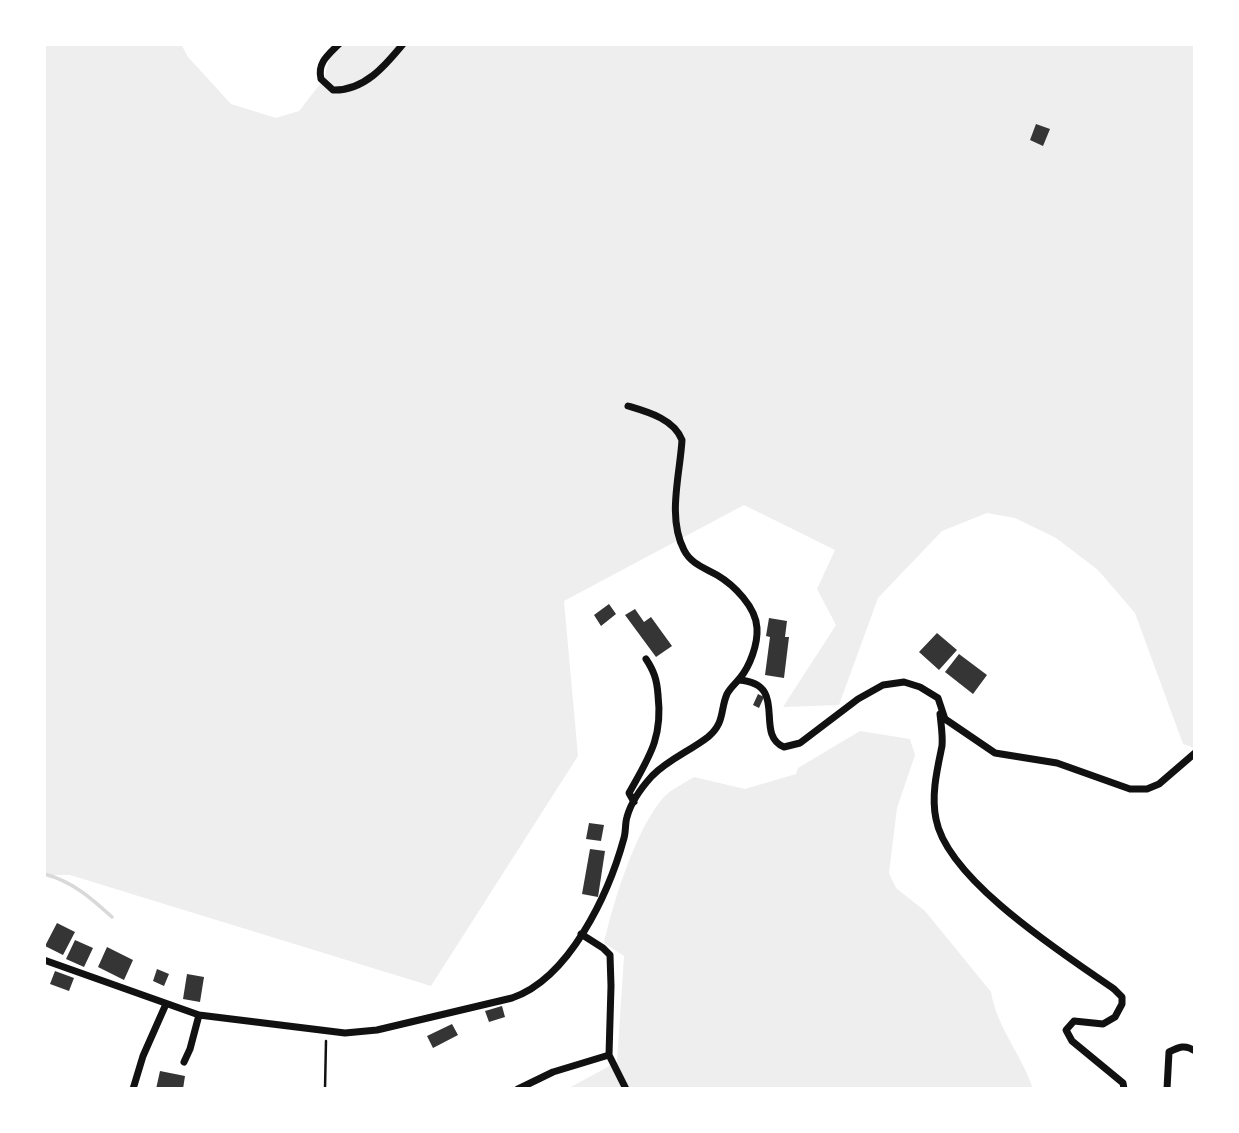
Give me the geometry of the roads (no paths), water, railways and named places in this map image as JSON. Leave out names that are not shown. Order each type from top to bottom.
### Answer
[{"type":"street","points":[[339,44],[324,59],[320,69],[321,79],[326,85],[337,90],[351,89],[365,82],[388,62],[403,44]]},
{"type":"street","points":[[44,960],[200,1015],[357,1033],[521,995],[548,976],[581,934],[608,881],[624,837],[627,816],[634,802],[661,768],[709,736],[721,720],[729,691],[746,670],[758,632],[757,623],[746,602],[730,583],[696,564],[681,543],[676,505],[682,440],[678,430],[664,420],[628,406]]},
{"type":"street","points":[[634,802],[629,793],[644,769],[660,721],[657,681],[654,670],[646,659]]},
{"type":"street","points":[[739,680],[750,680],[761,687],[770,705],[771,736],[779,744],[789,747],[800,743],[858,699],[883,685],[898,682],[911,683],[932,693],[938,698],[945,719],[995,753],[1057,763],[1130,789],[1147,789],[1159,784],[1195,753]]},
{"type":"street","points":[[940,702],[942,744],[933,799],[940,832],[957,860],[1004,910],[1115,989],[1122,997],[1122,1004],[1115,1017],[1103,1024],[1074,1021],[1066,1030],[1072,1041],[1123,1083],[1124,1089]]},
{"type":"street","points":[[581,934],[603,948],[610,956],[609,1055],[626,1089]]},
{"type":"street","points":[[133,1089],[143,1056],[166,1004]]},
{"type":"street","points":[[184,1062],[200,1015]]},
{"type":"street","points":[[1167,1089],[1169,1052],[1180,1046],[1195,1051]]},
{"type":"street","points":[[518,1089],[553,1072],[609,1055]]},
{"type":"waterway","points":[[44,874],[72,886],[112,917]]}]
